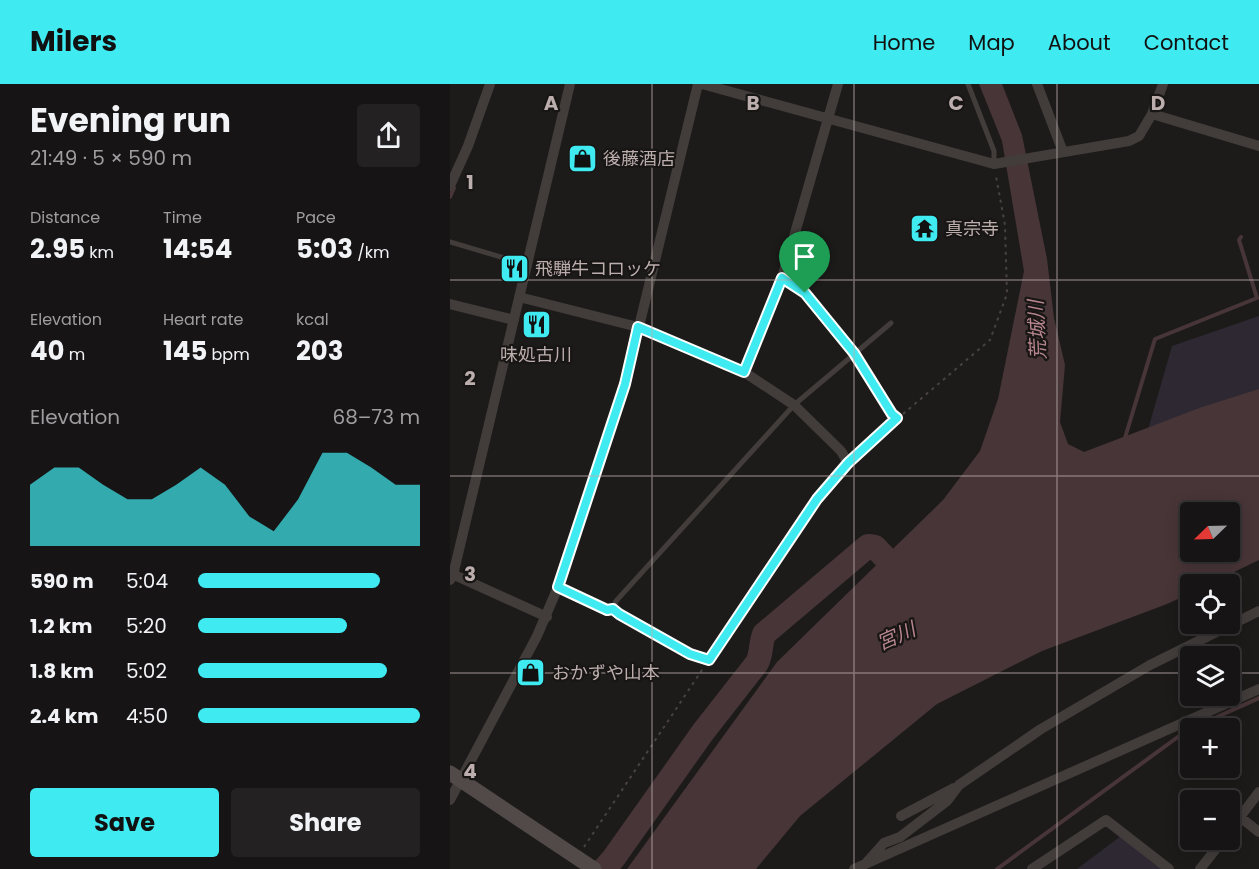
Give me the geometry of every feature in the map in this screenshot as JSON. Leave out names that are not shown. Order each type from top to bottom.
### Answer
[{"type":"main road","points":[[455,777],[584,862]]},
{"type":"street","points":[[450,186],[468,146],[490,84]]},
{"type":"street","points":[[547,617],[451,576],[570,84]]},
{"type":"street","points":[[450,800],[455,777],[547,617],[558,587],[625,384],[700,84],[994,164],[1129,141],[1139,136],[1152,114],[1163,84]]},
{"type":"street","points":[[744,372],[782,278],[838,84]]},
{"type":"street","points":[[1037,84],[1059,152]]},
{"type":"street","points":[[1152,114],[1259,146]]},
{"type":"street","points":[[519,297],[638,327],[744,372],[794,405],[841,451],[848,463]]},
{"type":"street","points":[[450,304],[514,320]]},
{"type":"street","points":[[901,816],[959,785],[1083,703],[1150,665],[1259,611]]},
{"type":"street","points":[[854,869],[870,866],[893,853],[1259,689]]},
{"type":"street","points":[[870,866],[884,843],[900,837],[947,801],[959,785]]},
{"type":"street","points":[[1259,792],[1240,817],[1259,832]]},
{"type":"street","points":[[1032,869],[1106,820],[1169,869]]},
{"type":"street","points":[[1200,869],[1214,850]]},
{"type":"lane","points":[[968,84],[994,151],[994,164]]},
{"type":"lane","points":[[450,242],[528,265]]},
{"type":"lane","points":[[782,278],[805,293],[854,353],[892,414],[897,418]]},
{"type":"lane","points":[[613,609],[616,602],[638,577],[794,405],[891,323]]},
{"type":"lane","points":[[558,587],[607,610],[613,609],[690,654],[709,660]]},
{"type":"path","points":[[584,862],[709,660],[817,499],[848,463],[897,418],[990,340],[1007,294],[1005,225],[994,164]]},
{"type":"shaded area","points":[[1259,316],[1259,399],[1145,440],[1172,346]]},
{"type":"shaded area","points":[[1121,836],[1163,869],[1077,869]]},
{"type":"water","points":[[979,84],[1002,84],[1022,135],[1047,259],[1054,318],[1065,365],[1060,422],[1068,444],[1084,452],[1202,407],[1259,389],[1259,560],[1230,574],[1180,574],[1180,598],[1042,651],[937,704],[800,816],[756,869],[627,869],[777,662],[943,500],[980,451],[998,399],[1024,271],[1002,141]]},
{"type":"waterway","points":[[450,197],[454,188]]},
{"type":"waterway","points":[[1124,441],[1155,339],[1257,298],[1239,240],[1241,237]]},
{"type":"waterway","points":[[604,869],[703,732],[757,663],[764,634],[868,546],[875,547],[907,581]]},
{"type":"waterway","points":[[997,869],[1186,731],[1259,698]]},
{"type":"place","name":"後藤酒店","points":[[582,158]]},
{"type":"place","name":"真宗寺","points":[[924,228]]},
{"type":"place","name":"飛騨牛コロッケ","points":[[514,268]]},
{"type":"place","name":"味処古川","points":[[536,325]]},
{"type":"place","name":"おかずや山本","points":[[531,672]]},
{"type":"route","points":[[782,278],[805,293],[854,353],[892,414],[897,418],[848,463],[817,499],[709,660],[690,654],[613,609],[607,610],[558,587],[625,384],[638,327],[744,372],[782,278]]},
{"type":"water label","name":"荒城川","points":[[1037,330]]},
{"type":"water label","name":"宮川","points":[[896,636]]}]
